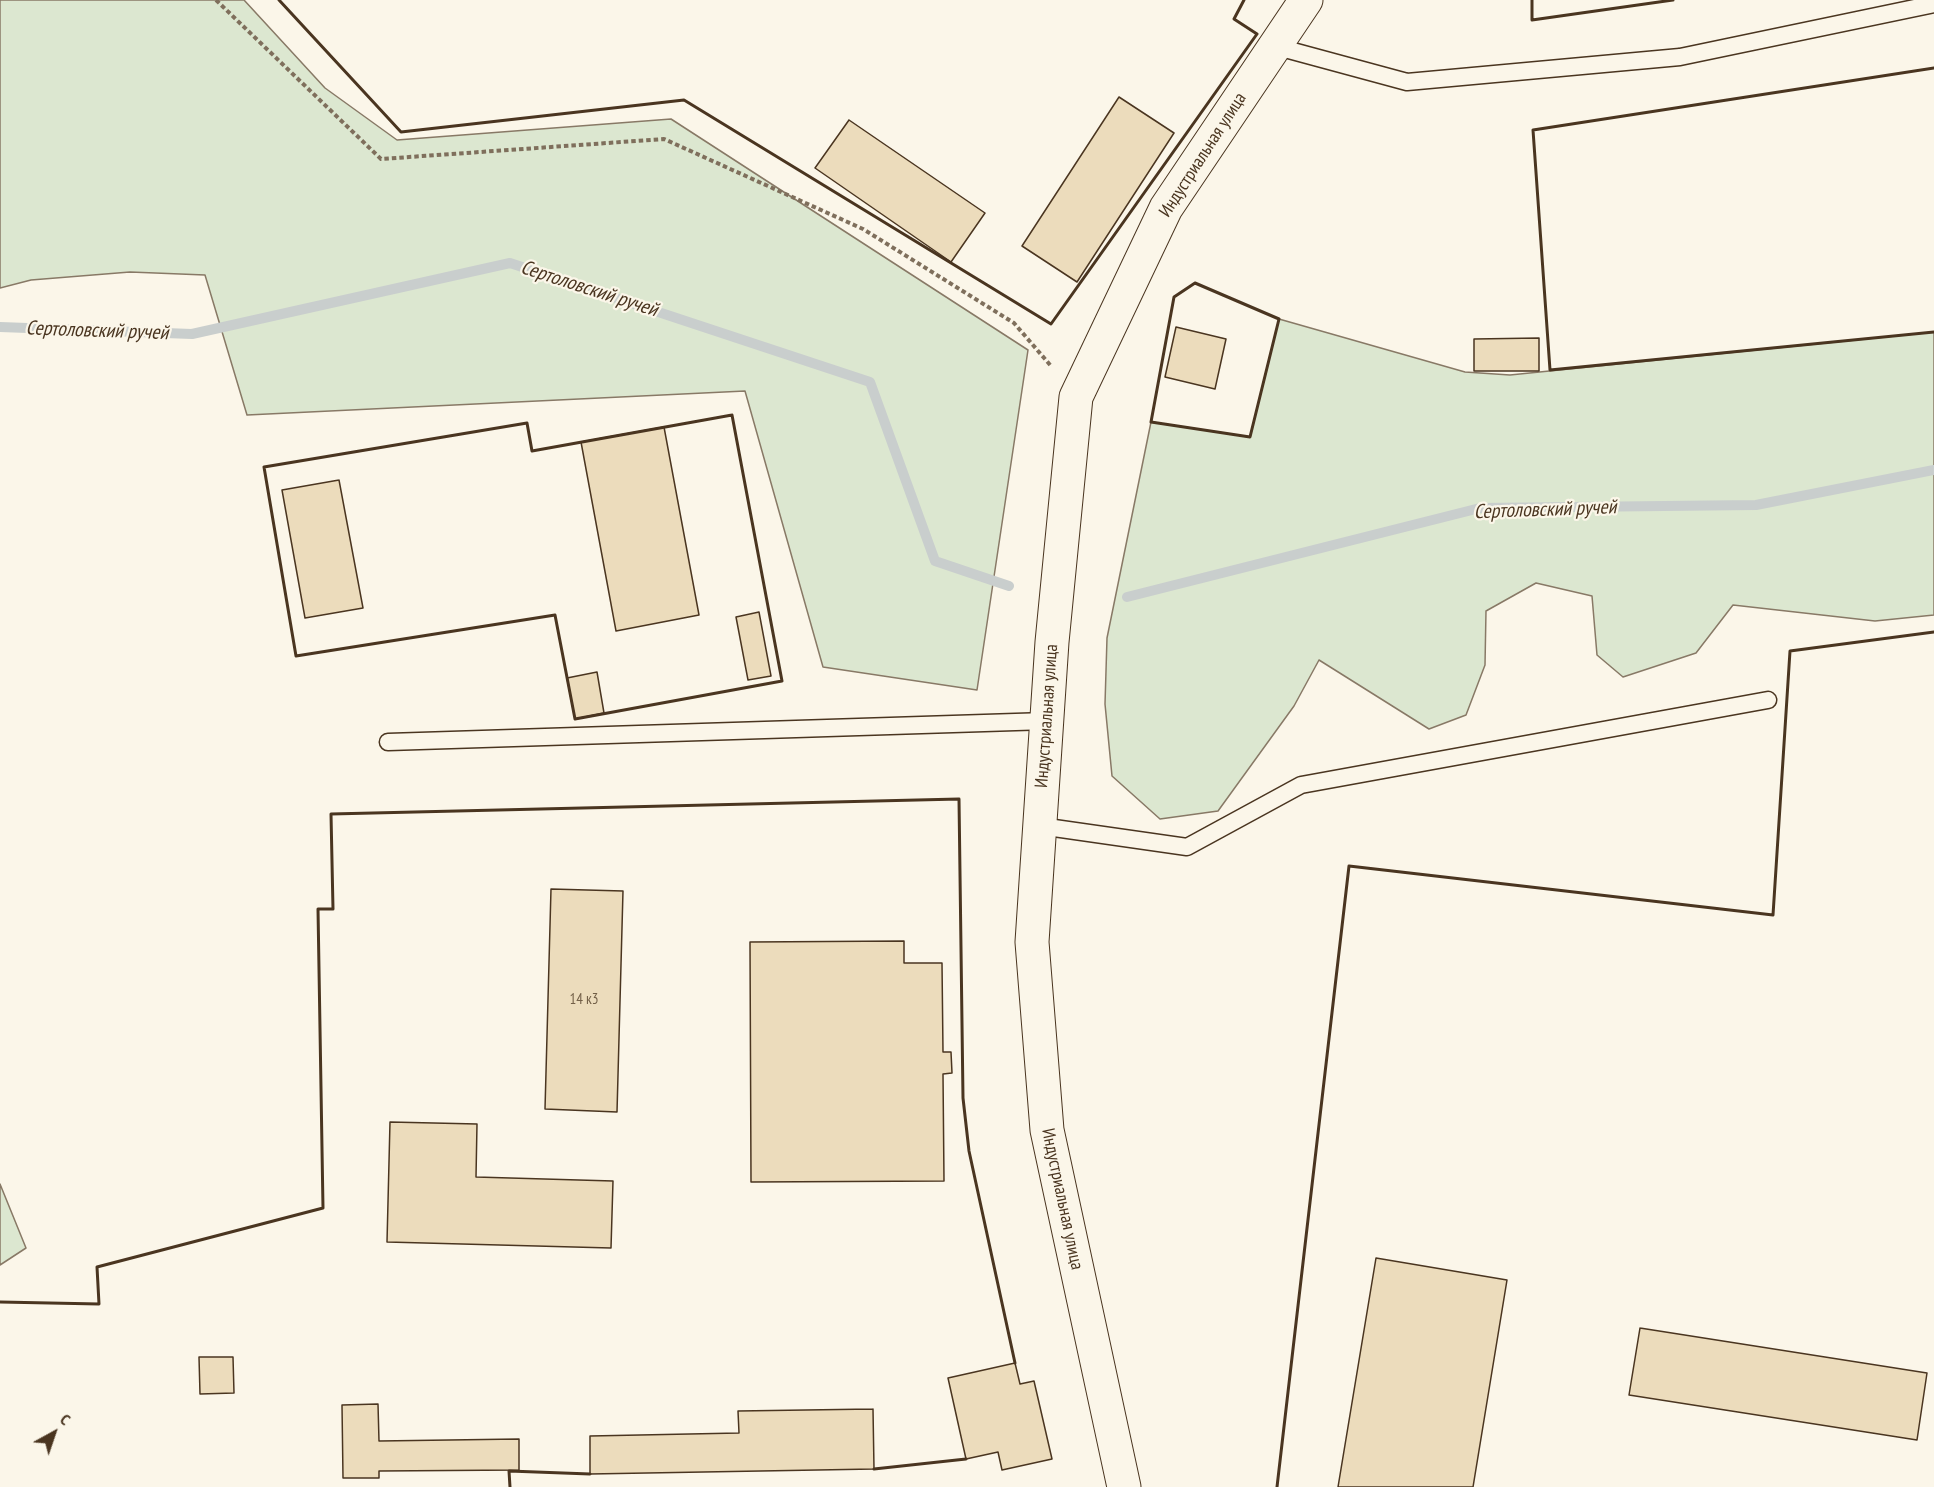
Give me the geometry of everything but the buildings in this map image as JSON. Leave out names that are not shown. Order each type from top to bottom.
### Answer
[{"type":"street","name":"Индустриальная улица","points":[[1124,1487],[1047,1130],[1032,942],[1052,642],[1076,397],[1166,208],[1306,0]]},
{"type":"lane","points":[[1274,46],[1407,82],[1680,57],[1934,4]]},
{"type":"lane","points":[[1040,826],[1187,847],[1301,785],[1768,700]]},
{"type":"lane","points":[[388,742],[1047,721]]},
{"type":"path","points":[[216,0],[381,159],[664,139],[863,229],[984,304],[1014,323],[1076,397]]},
{"type":"green space","points":[[0,0],[244,0],[325,88],[397,140],[671,119],[1028,350],[977,690],[823,667],[745,391],[247,415],[205,275],[130,272],[31,280],[0,288]]},
{"type":"green space","points":[[1279,319],[1465,372],[1510,375],[1934,332],[1934,615],[1875,621],[1733,605],[1696,653],[1623,677],[1597,655],[1592,596],[1536,583],[1486,611],[1485,665],[1466,715],[1429,729],[1319,660],[1294,706],[1218,811],[1160,819],[1112,776],[1105,704],[1107,638],[1151,422],[1250,437]]},
{"type":"green space","points":[[0,1184],[26,1248],[0,1265]]},
{"type":"waterway","name":"Сертоловский ручей","points":[[0,327],[192,334],[510,263],[870,382],[935,561],[1009,586]]},
{"type":"waterway","name":"Сертоловский ручей","points":[[1127,597],[1480,508],[1756,505],[1934,470]]},
{"type":"wall","points":[[279,0],[401,132],[684,100],[1051,324],[1257,34],[1234,19],[1244,0]]},
{"type":"wall","points":[[1532,0],[1532,20],[1673,0]]},
{"type":"wall","points":[[1934,68],[1533,130],[1550,370],[1934,332]]},
{"type":"wall","points":[[1195,283],[1279,319],[1250,437],[1151,422],[1174,297],[1195,283]]},
{"type":"wall","points":[[732,415],[782,681],[575,719],[555,615],[296,656],[264,467],[527,423],[532,451],[732,415]]},
{"type":"wall","points":[[1277,1487],[1349,866],[1773,915],[1790,651],[1934,632]]},
{"type":"wall","points":[[0,1302],[99,1304],[97,1267],[323,1208],[318,909],[333,909],[331,814],[959,799],[963,1098],[969,1151],[1015,1363]]},
{"type":"wall","points":[[874,1469],[966,1459]]},
{"type":"wall","points":[[510,1487],[509,1471],[590,1474]]}]
